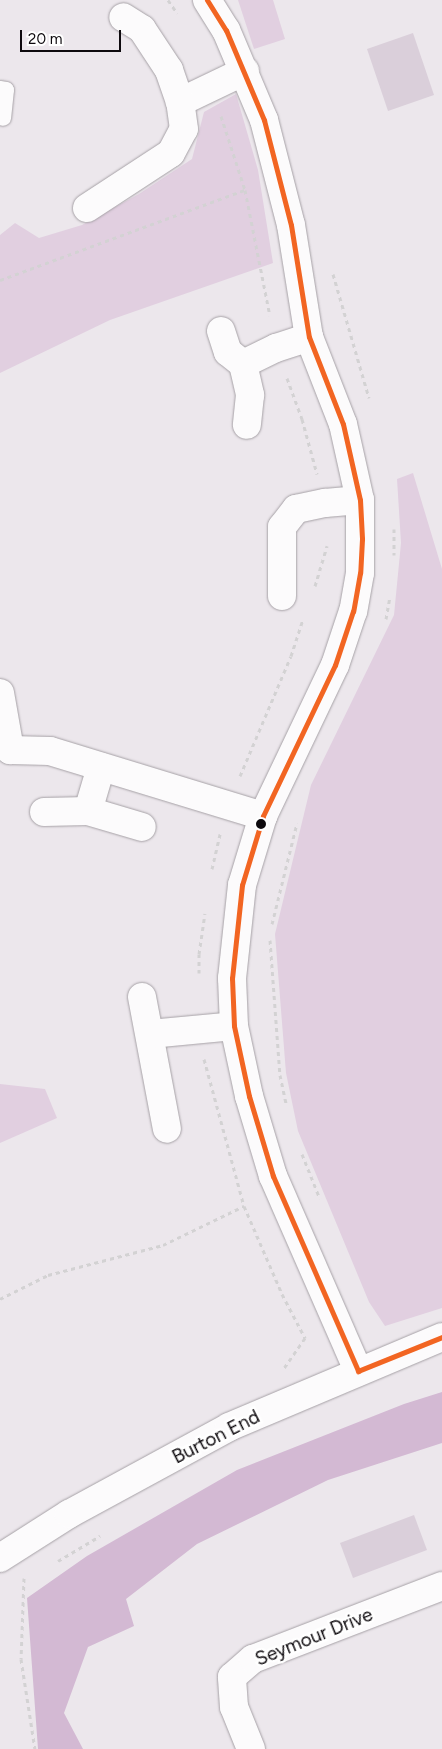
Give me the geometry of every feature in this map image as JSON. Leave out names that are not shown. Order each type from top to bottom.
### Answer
[{"type":"street","points":[[207,0],[226,30],[245,71],[264,120],[291,226],[308,338],[344,424],[360,500],[360,573],[353,611],[335,665],[263,816],[242,885],[232,978],[234,1026],[249,1096],[273,1176],[358,1371]]},
{"type":"street","points":[[87,208],[171,153],[184,129],[180,102],[169,70],[142,29],[123,17]]},
{"type":"street","points":[[180,102],[245,71]]},
{"type":"street","points":[[221,331],[228,352],[243,364],[250,395],[247,425]]},
{"type":"street","points":[[243,364],[276,348],[308,338]]},
{"type":"street","points":[[282,596],[282,527],[296,509],[325,503],[360,500]]},
{"type":"street","points":[[0,693],[5,752],[50,751],[263,816]]},
{"type":"street","points":[[88,812],[101,767]]},
{"type":"street","points":[[44,812],[88,812],[142,827]]},
{"type":"street","points":[[142,998],[167,1129]]},
{"type":"street","points":[[150,1034],[234,1026]]},
{"type":"street","name":"Burton End","points":[[6,1553],[69,1514],[229,1427],[442,1337]]},
{"type":"street","name":"Seymour Drive","points":[[251,1749],[234,1706],[232,1677],[253,1660],[442,1586]]},
{"type":"lane","points":[[0,89],[6,90],[3,118]]},
{"type":"path","points":[[168,0],[178,14]]},
{"type":"path","points":[[212,87],[245,190],[276,348],[302,419],[325,503],[329,540],[312,594]]},
{"type":"path","points":[[0,280],[280,177]]},
{"type":"path","points":[[211,870],[227,805],[291,656],[306,612]]},
{"type":"path","points":[[206,908],[199,954],[198,1028],[208,1080],[244,1206],[282,1294],[305,1338],[284,1370],[296,1398]]},
{"type":"path","points":[[0,1299],[48,1274],[163,1245],[244,1206]]},
{"type":"path","points":[[6,1553],[25,1581],[21,1659],[35,1749]]},
{"type":"shaded area","points":[[238,0],[273,0],[285,39],[254,49]]},
{"type":"shaded area","points":[[236,94],[258,170],[273,263],[110,320],[0,373],[0,235],[15,223],[39,238],[82,225],[139,194],[192,159],[204,112]]},
{"type":"shaded area","points":[[413,473],[442,569],[442,1308],[385,1326],[369,1302],[298,1131],[286,1073],[275,934],[311,785],[394,615],[401,543],[397,479]]},
{"type":"shaded area","points":[[0,1084],[45,1089],[57,1118],[0,1143]]},
{"type":"shaded area","points":[[442,1392],[442,1443],[328,1480],[197,1544],[126,1599],[134,1626],[88,1647],[64,1713],[83,1749],[38,1749],[27,1598],[87,1556],[237,1470],[404,1404]]},
{"type":"building","points":[[413,33],[434,95],[388,111],[367,49]]},
{"type":"building","points":[[414,1515],[427,1550],[353,1578],[340,1543]]},
{"type":"transit line","points":[[207,0],[226,30],[264,120],[291,225],[309,337],[343,424],[360,500],[362,539],[360,573],[353,611],[335,665],[263,816],[242,885],[232,978],[234,1026],[249,1096],[273,1176],[358,1371],[442,1337]]}]
